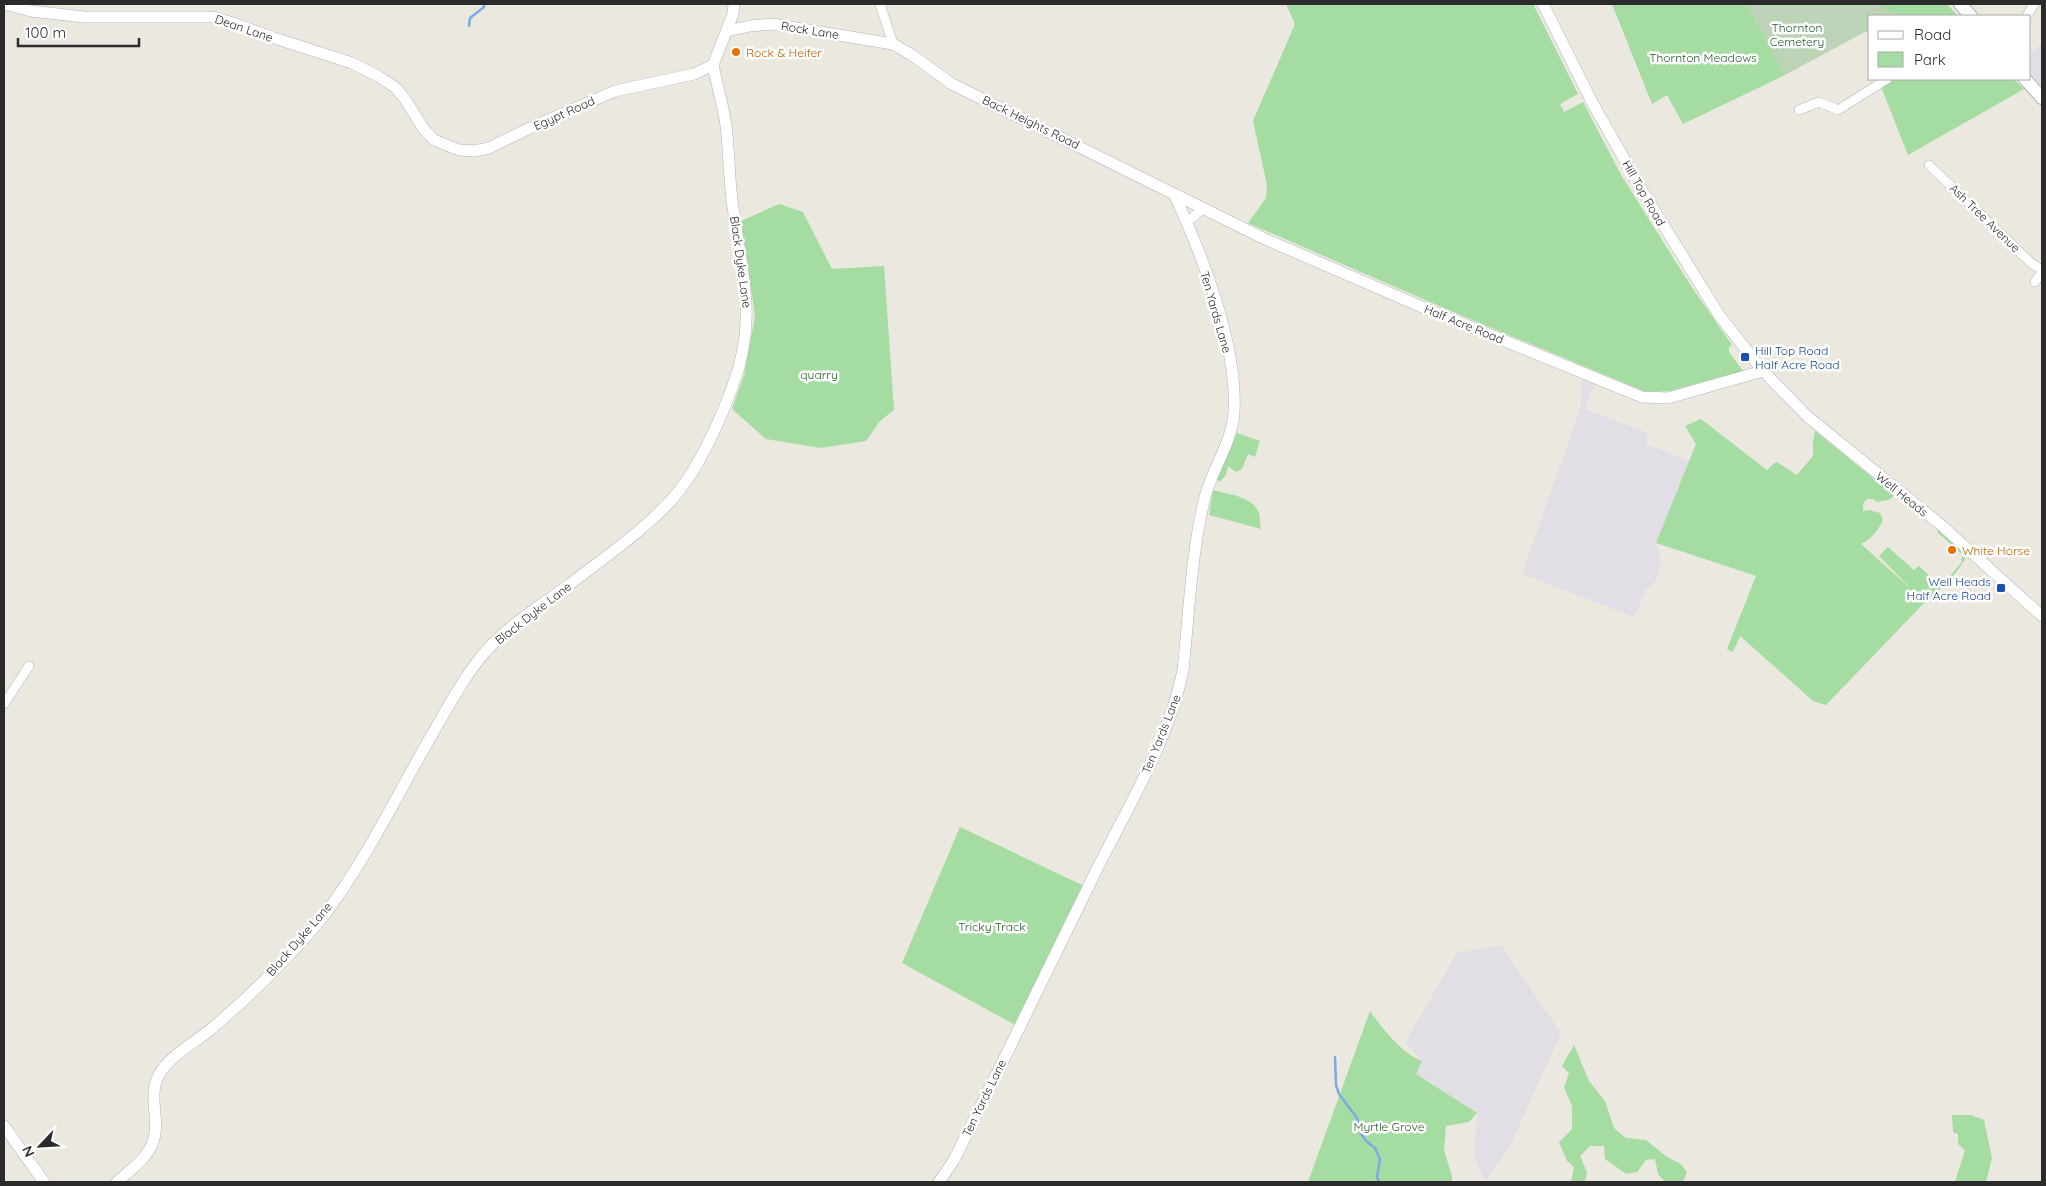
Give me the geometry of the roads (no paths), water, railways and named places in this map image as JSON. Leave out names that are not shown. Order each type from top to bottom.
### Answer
[{"type":"main road","points":[[1960,4],[1970,15]]},
{"type":"main road","points":[[2026,80],[2042,98]]},
{"type":"street","name":"Dean Lane","points":[[4,4],[31,11],[84,17],[213,17],[222,19],[352,64],[378,76],[396,88],[423,128]]},
{"type":"street","points":[[713,65],[733,14],[734,4]]},
{"type":"street","points":[[880,4],[892,44]]},
{"type":"street","name":"Hill Top Road","points":[[1543,4],[1593,104],[1643,192],[1719,315],[1763,371]]},
{"type":"street","name":"Rock Lane","points":[[727,31],[772,24],[892,44]]},
{"type":"street","name":"Back Heights Road","points":[[892,44],[912,55],[952,84],[1174,194]]},
{"type":"street","name":"Egypt Road","points":[[423,128],[434,140],[447,147],[474,151],[489,148],[615,91],[694,74],[713,65]]},
{"type":"street","name":"Black Dyke Lane","points":[[117,1182],[143,1158],[153,1142],[156,1120],[154,1090],[158,1076],[168,1064],[241,1002],[324,915],[356,870],[444,714],[485,652],[512,627],[604,559],[656,515],[678,492],[699,458],[717,424],[733,386],[742,358],[748,316],[746,281],[732,198],[726,125],[713,65]]},
{"type":"street","points":[[1800,110],[1819,102],[1838,110],[1885,80]]},
{"type":"street","name":"Ash Tree Avenue","points":[[1929,165],[2031,263],[2042,271]]},
{"type":"street","name":"Half Acre Road","points":[[1174,194],[1310,259],[1642,397],[1668,398],[1763,371]]},
{"type":"street","name":"Ten Yards Lane","points":[[939,1182],[954,1160],[1139,786],[1172,712],[1178,692],[1183,670],[1199,528],[1210,478],[1227,444],[1232,427],[1234,390],[1224,332],[1187,222],[1174,194]]},
{"type":"street","points":[[1187,222],[1204,208]]},
{"type":"street","points":[[2035,282],[2042,271]]},
{"type":"street","name":"Well Heads","points":[[1763,371],[1821,428],[1940,524],[2042,616]]},
{"type":"street","points":[[4,704],[29,666]]},
{"type":"street","points":[[4,1126],[44,1182]]},
{"type":"waterway","points":[[469,26],[470,18],[484,7],[484,4]]},
{"type":"waterway","points":[[1335,1057],[1336,1085],[1339,1094],[1357,1118],[1360,1132],[1366,1141],[1375,1148],[1380,1159],[1377,1177],[1379,1182]]},
{"type":"place","name":"Rock & Heifer","points":[[736,52]]},
{"type":"place","name":"Hill Top Road Half Acre Road","points":[[1745,357]]},
{"type":"place","name":"White Horse","points":[[1952,550]]},
{"type":"place","name":"Well Heads Half Acre Road","points":[[2001,588]]},
{"type":"park label","name":"Thornton Cemetery","points":[[1797,34]]},
{"type":"park label","name":"Thornton Meadows","points":[[1703,57]]},
{"type":"park label","name":"quarry","points":[[819,374]]},
{"type":"park label","name":"Tricky Track","points":[[992,926]]},
{"type":"park label","name":"Myrtle Grove","points":[[1389,1126]]}]
